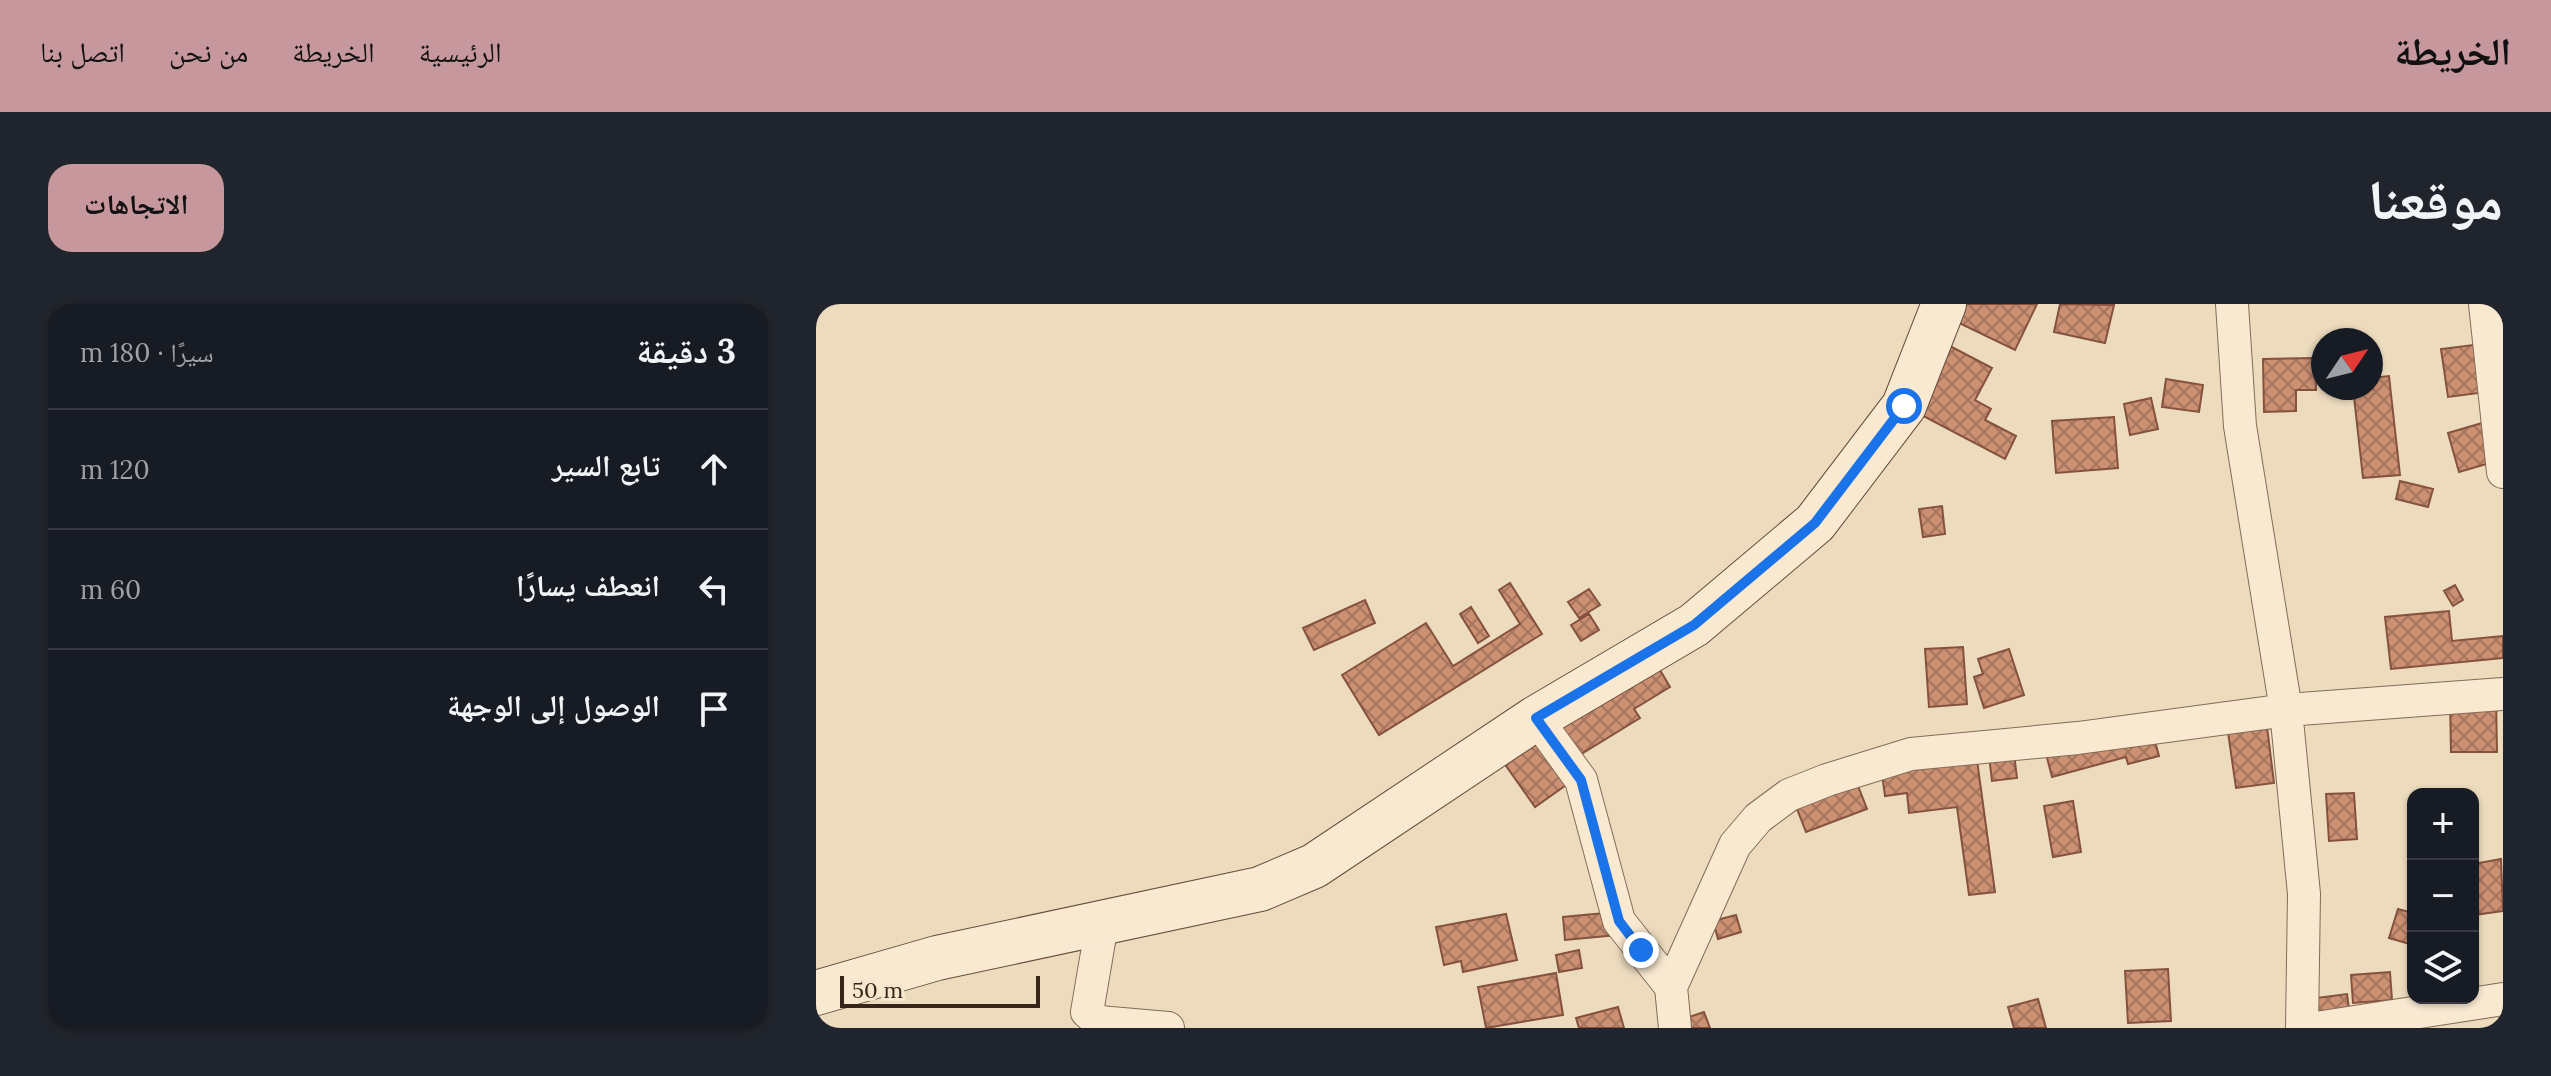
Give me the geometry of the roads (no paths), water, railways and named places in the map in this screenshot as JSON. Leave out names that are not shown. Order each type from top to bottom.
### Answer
[{"type":"main road","points":[[816,993],[937,958],[1260,889],[1314,866],[1536,718],[1694,625],[1815,523],[1904,406],[1944,304]]},
{"type":"street","points":[[2232,304],[2240,426],[2286,710],[2304,894],[2302,1028]]},
{"type":"street","points":[[2485,304],[2503,472]]},
{"type":"street","points":[[1675,1028],[1671,987],[1735,845],[1758,818],[1789,795],[1911,754],[2078,738],[2286,710],[2503,694]]},
{"type":"street","points":[[1536,718],[1581,780],[1619,921],[1671,987]]},
{"type":"street","points":[[1102,924],[1087,1012],[1099,1022],[1168,1028]]},
{"type":"street","points":[[2316,1028],[2503,999]]}]
